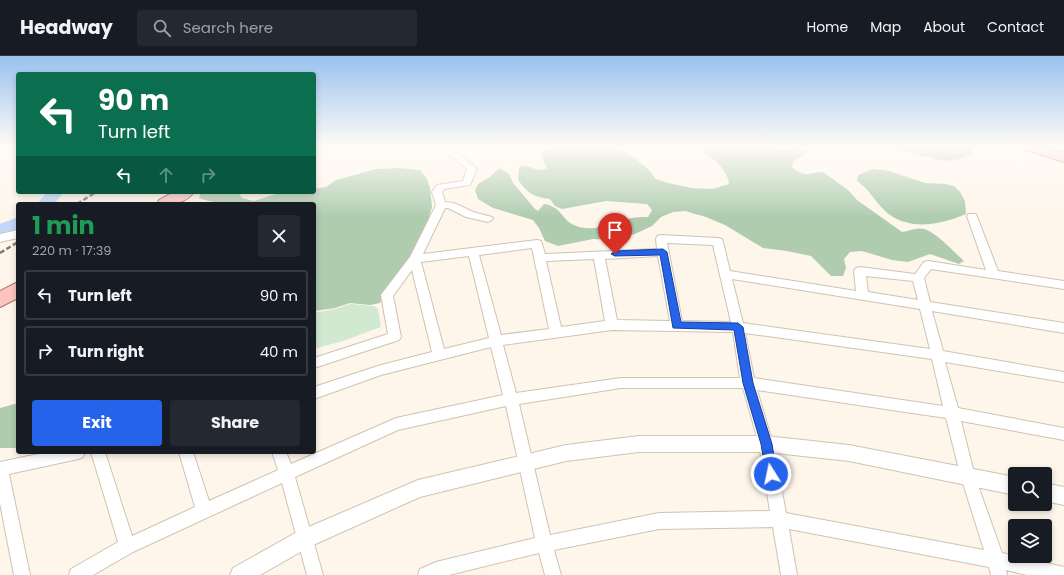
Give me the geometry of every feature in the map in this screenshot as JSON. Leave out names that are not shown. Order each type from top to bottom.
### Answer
[{"type":"main road","points":[[168,202],[182,194]]},
{"type":"main road","points":[[0,300],[16,290]]},
{"type":"street","points":[[316,362],[395,337],[387,295],[415,259],[441,205],[437,192],[440,187],[467,183],[472,170]]},
{"type":"street","points":[[441,205],[450,206],[470,215],[488,219]]},
{"type":"street","points":[[972,216],[994,275]]},
{"type":"street","points":[[0,238],[16,234]]},
{"type":"street","points":[[677,326],[661,239],[718,242],[738,327],[748,383],[766,444],[789,575]]},
{"type":"street","points":[[415,259],[537,244],[556,332]]},
{"type":"street","points":[[473,252],[511,399],[544,544],[553,575]]},
{"type":"street","points":[[540,258],[663,252]]},
{"type":"street","points":[[599,254],[612,325]]},
{"type":"street","points":[[415,259],[439,355]]},
{"type":"street","points":[[918,278],[928,265],[1064,285]]},
{"type":"street","points":[[862,296],[860,271],[918,278]]},
{"type":"street","points":[[725,274],[1064,328]]},
{"type":"street","points":[[918,278],[968,477],[998,567]]},
{"type":"street","points":[[316,392],[381,370],[496,341],[612,325],[738,327],[937,356],[1064,377]]},
{"type":"street","points":[[77,575],[127,546],[287,472],[396,424],[511,399],[621,383],[748,383],[952,413],[1064,434]]},
{"type":"street","points":[[240,575],[304,538],[418,489],[566,453],[639,444],[766,444],[850,453],[1008,485]]},
{"type":"street","points":[[22,575],[1,469],[69,454]]},
{"type":"street","points":[[99,454],[127,546]]},
{"type":"street","points":[[187,454],[204,511]]},
{"type":"street","points":[[280,454],[287,472],[315,575]]},
{"type":"street","points":[[1052,493],[1064,496]]},
{"type":"street","points":[[426,575],[436,570],[544,544],[659,521],[779,519],[998,567],[1064,575]]},
{"type":"green space","points":[[372,170],[420,170],[427,179],[430,188],[432,207],[428,220],[411,256],[384,290],[380,303],[370,305],[350,303],[335,308],[316,311],[316,202],[216,202],[199,198],[200,194],[239,194],[242,198],[254,201],[276,194],[316,194],[316,189],[326,187],[336,180]]},
{"type":"green space","points":[[497,170],[503,170],[508,173],[513,183],[535,209],[538,211],[544,204],[550,205],[558,210],[570,223],[581,227],[596,228],[632,218],[648,217],[652,210],[647,204],[606,201],[562,209],[555,206],[550,199],[531,194],[518,180],[519,170],[649,170],[656,179],[668,183],[692,188],[712,189],[729,184],[728,178],[724,170],[796,170],[804,174],[823,172],[848,190],[857,200],[902,232],[919,228],[929,231],[940,238],[964,261],[959,264],[930,254],[908,262],[892,260],[862,251],[850,252],[844,259],[846,268],[843,276],[831,276],[811,256],[763,248],[725,225],[706,217],[685,211],[673,212],[661,217],[652,226],[635,234],[611,240],[593,239],[558,246],[545,241],[539,228],[533,220],[493,208],[478,199],[475,190],[478,184],[490,177]]},
{"type":"green space","points":[[870,170],[883,170],[925,183],[954,186],[960,192],[965,201],[966,214],[935,223],[913,224],[903,221],[893,217],[884,210],[866,188],[857,181],[858,175]]},
{"type":"green space","points":[[350,304],[374,306],[378,309],[381,327],[343,341],[316,348],[316,313]]},
{"type":"green space","points":[[16,404],[16,448],[0,448],[0,408]]},
{"type":"waterway","points":[[47,202],[54,194]]},
{"type":"waterway","points":[[0,230],[16,224]]},
{"type":"railway","points":[[80,202],[93,194]]},
{"type":"railway","points":[[0,253],[16,243]]},
{"type":"route","points":[[615,254],[663,252],[677,326],[738,327],[748,383],[766,444],[771,474]]}]
